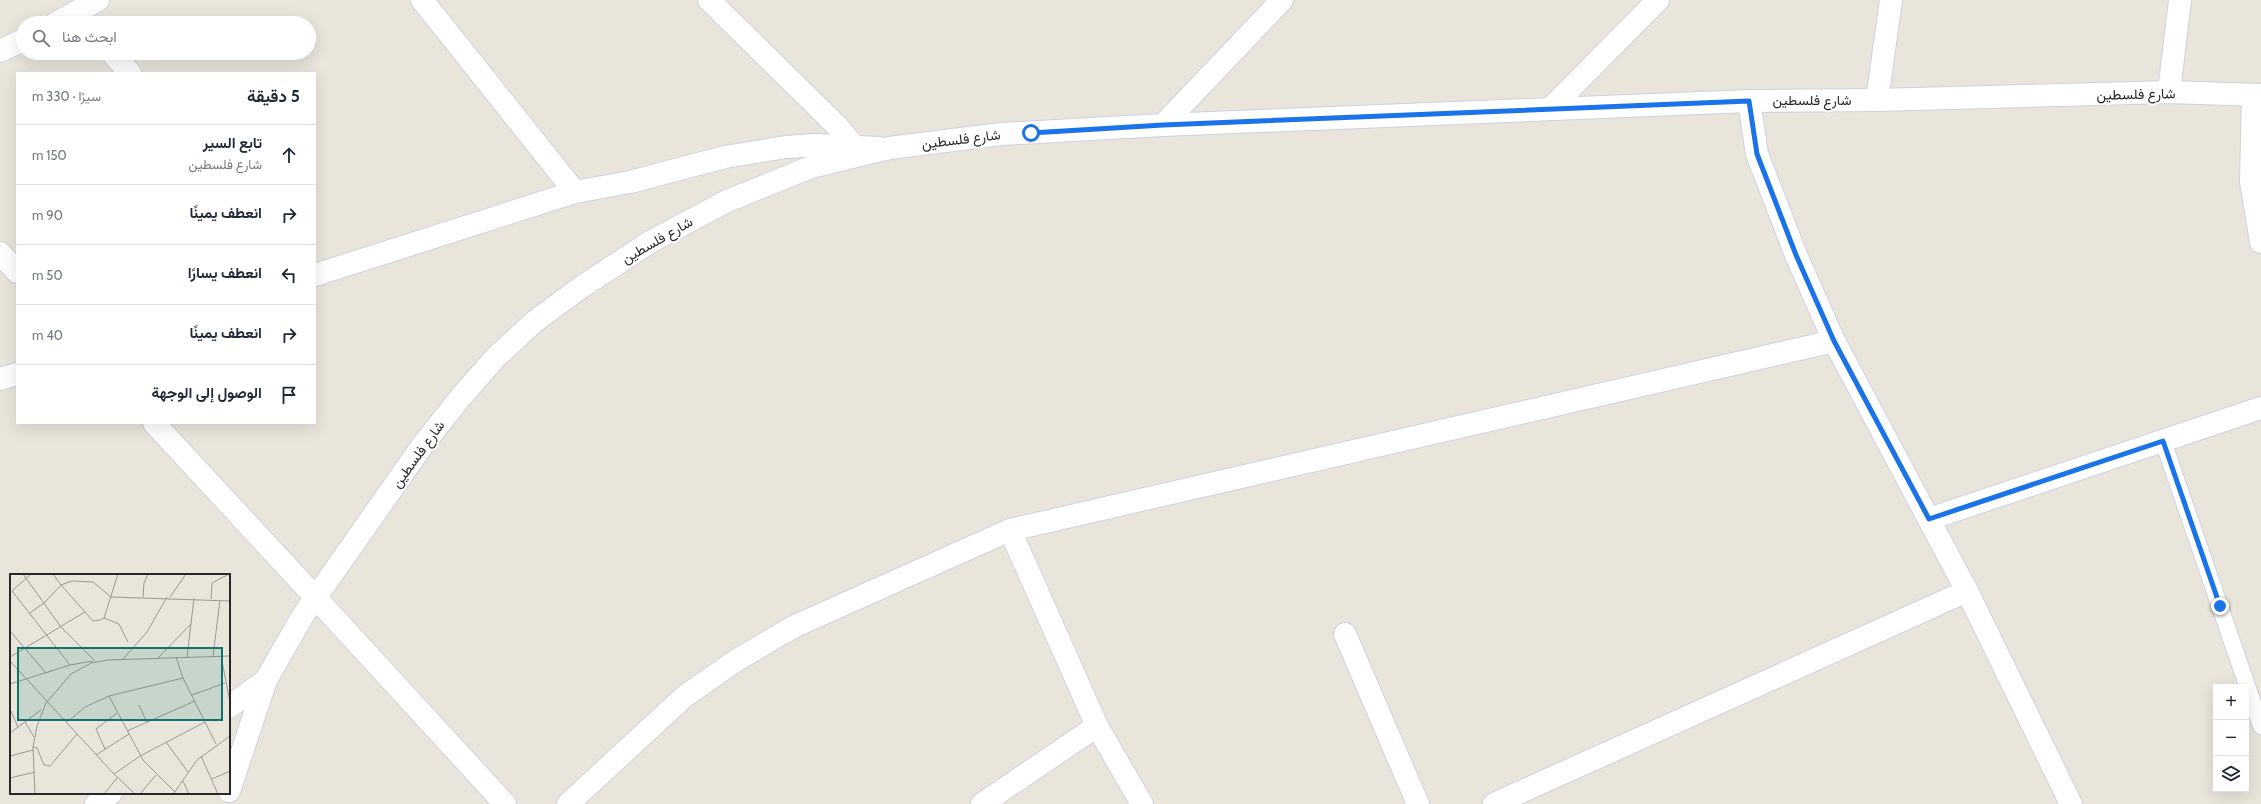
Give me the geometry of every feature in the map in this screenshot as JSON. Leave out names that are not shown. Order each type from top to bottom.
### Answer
[{"type":"street","points":[[76,12],[98,0]]},
{"type":"street","points":[[422,0],[575,192]]},
{"type":"street","points":[[709,0],[836,124],[855,147]]},
{"type":"street","points":[[1163,125],[1282,0]]},
{"type":"street","points":[[1550,109],[1658,0]]},
{"type":"street","points":[[1877,100],[1891,0]]},
{"type":"street","points":[[2169,92],[2180,0]]},
{"type":"street","points":[[0,51],[16,43]]},
{"type":"street","points":[[118,60],[129,72]]},
{"type":"street","name":"شارع فلسطين","points":[[230,789],[266,680],[302,617],[422,446],[460,398],[496,357],[534,322],[580,288],[650,242],[727,201],[811,167],[889,148],[1001,134],[1163,125],[1749,101],[1877,100],[2169,92],[2257,95]]},
{"type":"street","points":[[2257,95],[2251,182],[2261,242]]},
{"type":"street","points":[[1749,101],[1760,160],[1796,255],[1834,341],[1967,591],[2071,804]]},
{"type":"street","points":[[316,275],[575,192],[630,182],[725,157],[786,147],[816,145],[889,148]]},
{"type":"street","points":[[0,253],[16,271]]},
{"type":"street","points":[[568,804],[684,696],[737,660],[793,627],[1010,530],[1834,341]]},
{"type":"street","points":[[0,379],[16,374]]},
{"type":"street","points":[[1929,519],[2261,408]]},
{"type":"street","points":[[155,424],[505,804]]},
{"type":"street","points":[[1010,530],[1096,726],[1142,804]]},
{"type":"street","points":[[1494,804],[1967,591]]},
{"type":"street","points":[[1345,634],[1418,804]]},
{"type":"street","points":[[230,706],[266,680]]},
{"type":"street","points":[[982,804],[1096,726]]},
{"type":"street","points":[[96,804],[110,794]]},
{"type":"street","name":"شارع فلسطين","points":[[225,804],[228,794]]},
{"type":"lane","points":[[2163,441],[2261,726]]},
{"type":"route","points":[[1031,133],[1163,125],[1749,101],[1757,154],[1796,255],[1834,341],[1929,519],[2163,441],[2220,606]]}]
